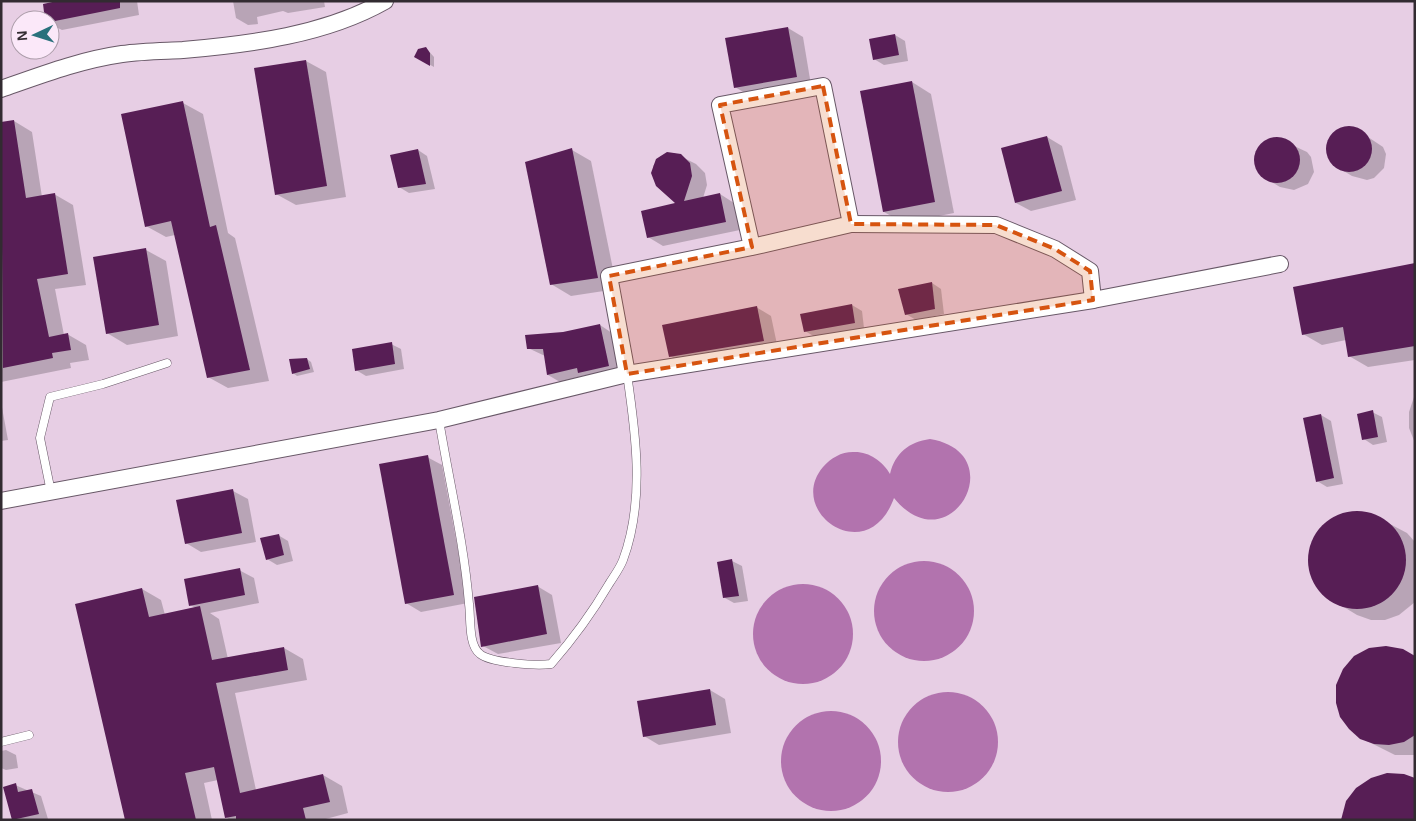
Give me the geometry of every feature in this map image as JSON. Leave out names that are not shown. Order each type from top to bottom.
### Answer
[{"type":"street","points":[[1,89],[50,72],[103,58],[220,46],[292,34],[348,19],[385,1]]},
{"type":"street","points":[[752,247],[720,105],[822,86],[852,224]]},
{"type":"street","points":[[627,374],[608,276],[752,247],[852,224],[996,225],[1055,248],[1090,271],[1092,300]]},
{"type":"street","points":[[1,501],[439,420],[627,374],[1092,300],[1280,264]]},
{"type":"lane","points":[[51,492],[40,438],[50,396],[103,384],[168,363]]},
{"type":"lane","points":[[439,420],[468,586],[473,645],[481,655],[506,662],[537,666],[551,664],[578,633],[608,586],[622,562],[632,527],[637,444],[627,374]]},
{"type":"lane","points":[[1,742],[29,735]]},
{"type":"highlighted area","points":[[823,86],[851,224],[996,225],[1055,249],[1090,271],[1093,300],[627,374],[609,276],[752,247],[720,105]]},
{"type":"shaded area","points":[[1,1],[1415,1],[1415,820],[1,820]]},
{"type":"shaded area","points":[[930,439],[955,448],[968,464],[970,482],[964,499],[952,513],[935,519],[915,516],[894,498],[882,519],[867,530],[850,532],[834,526],[822,516],[814,501],[814,484],[823,467],[833,458],[849,452],[864,453],[879,461],[890,474],[899,454],[909,446]]},
{"type":"shaded area","points":[[924,561],[934,562],[952,569],[966,583],[973,601],[973,621],[966,639],[952,653],[934,660],[924,661],[914,660],[896,653],[882,639],[875,621],[874,611],[875,601],[882,583],[896,569],[914,562]]},
{"type":"shaded area","points":[[803,584],[813,585],[831,592],[845,606],[852,624],[852,644],[845,662],[831,676],[813,683],[803,684],[793,683],[775,676],[761,662],[754,644],[753,634],[754,624],[761,606],[775,592],[793,585]]},
{"type":"shaded area","points":[[948,692],[958,693],[976,700],[990,714],[997,732],[997,752],[990,770],[976,784],[958,791],[948,792],[938,791],[920,784],[906,770],[899,752],[898,742],[899,732],[906,714],[920,700],[938,693]]},
{"type":"shaded area","points":[[831,711],[841,712],[859,719],[873,733],[880,751],[880,771],[873,789],[859,803],[841,810],[831,811],[821,810],[803,803],[789,789],[782,771],[781,761],[782,751],[789,733],[803,719],[821,712]]},
{"type":"building","points":[[57,1],[120,1],[120,8],[60,20],[60,10],[44,10],[43,4]]},
{"type":"building","points":[[788,27],[797,77],[734,88],[725,38]]},
{"type":"building","points":[[895,34],[899,55],[873,60],[869,39]]},
{"type":"building","points":[[426,47],[430,53],[430,66],[414,57],[418,49]]},
{"type":"building","points":[[306,60],[327,186],[275,195],[254,68]]},
{"type":"building","points":[[912,81],[935,202],[883,212],[860,91]]},
{"type":"building","points":[[183,101],[210,227],[216,225],[250,370],[207,378],[171,221],[145,227],[121,114]]},
{"type":"building","points":[[14,120],[26,198],[55,193],[68,274],[37,279],[49,337],[68,333],[71,350],[52,353],[53,358],[3,368],[1,122]]},
{"type":"building","points":[[1349,126],[1362,130],[1368,136],[1372,149],[1368,162],[1362,168],[1349,172],[1336,168],[1330,162],[1326,149],[1330,136],[1336,130]]},
{"type":"building","points":[[1047,136],[1062,191],[1015,203],[1001,148]]},
{"type":"building","points":[[1277,137],[1290,141],[1296,147],[1300,160],[1296,173],[1290,179],[1277,183],[1264,179],[1258,173],[1254,160],[1258,147],[1264,141]]},
{"type":"building","points":[[572,148],[598,278],[550,285],[525,162]]},
{"type":"building","points":[[418,149],[426,184],[398,188],[390,155]]},
{"type":"building","points":[[667,152],[681,154],[690,163],[692,176],[684,201],[720,193],[726,222],[647,238],[641,211],[675,203],[656,186],[651,173],[656,159]]},
{"type":"building","points":[[146,248],[159,325],[106,334],[93,257]]},
{"type":"building","points":[[1415,263],[1415,346],[1348,357],[1343,327],[1302,335],[1293,287]]},
{"type":"building","points":[[932,282],[935,309],[905,315],[898,289]]},
{"type":"building","points":[[852,304],[855,323],[804,332],[800,314]]},
{"type":"building","points":[[757,306],[764,341],[669,357],[662,325]]},
{"type":"building","points":[[600,324],[609,366],[578,373],[577,368],[547,375],[543,349],[527,349],[525,335],[563,332]]},
{"type":"building","points":[[392,342],[395,364],[355,371],[352,349]]},
{"type":"building","points":[[307,358],[310,369],[292,374],[289,359]]},
{"type":"building","points":[[1373,410],[1378,437],[1362,440],[1357,414]]},
{"type":"building","points":[[1321,414],[1334,478],[1316,482],[1303,418]]},
{"type":"building","points":[[428,455],[454,595],[405,604],[379,464]]},
{"type":"building","points":[[233,489],[242,533],[185,544],[176,500]]},
{"type":"building","points":[[1357,511],[1376,515],[1392,525],[1402,541],[1406,560],[1402,579],[1392,595],[1376,605],[1357,609],[1338,605],[1322,595],[1312,579],[1308,560],[1312,541],[1322,525],[1338,515]]},
{"type":"building","points":[[279,534],[284,555],[266,560],[260,538]]},
{"type":"building","points":[[732,559],[739,596],[723,598],[717,562]]},
{"type":"building","points":[[240,568],[245,595],[189,606],[184,579]]},
{"type":"building","points":[[538,585],[547,634],[481,647],[474,597]]},
{"type":"building","points":[[142,588],[149,617],[200,606],[212,660],[284,647],[288,670],[216,683],[240,793],[323,774],[330,802],[303,808],[306,820],[236,820],[236,816],[225,818],[214,767],[185,773],[196,820],[125,820],[75,604]]},
{"type":"building","points":[[1386,646],[1403,649],[1415,656],[1415,735],[1404,742],[1389,745],[1374,744],[1360,739],[1340,717],[1336,703],[1336,685],[1343,669],[1354,656],[1369,648]]},
{"type":"building","points":[[710,689],[716,725],[643,737],[637,701]]},
{"type":"building","points":[[1387,773],[1404,774],[1415,778],[1415,820],[1341,820],[1346,801],[1356,788],[1371,778]]},
{"type":"building","points":[[16,783],[18,792],[32,789],[39,814],[12,820],[3,787]]}]
